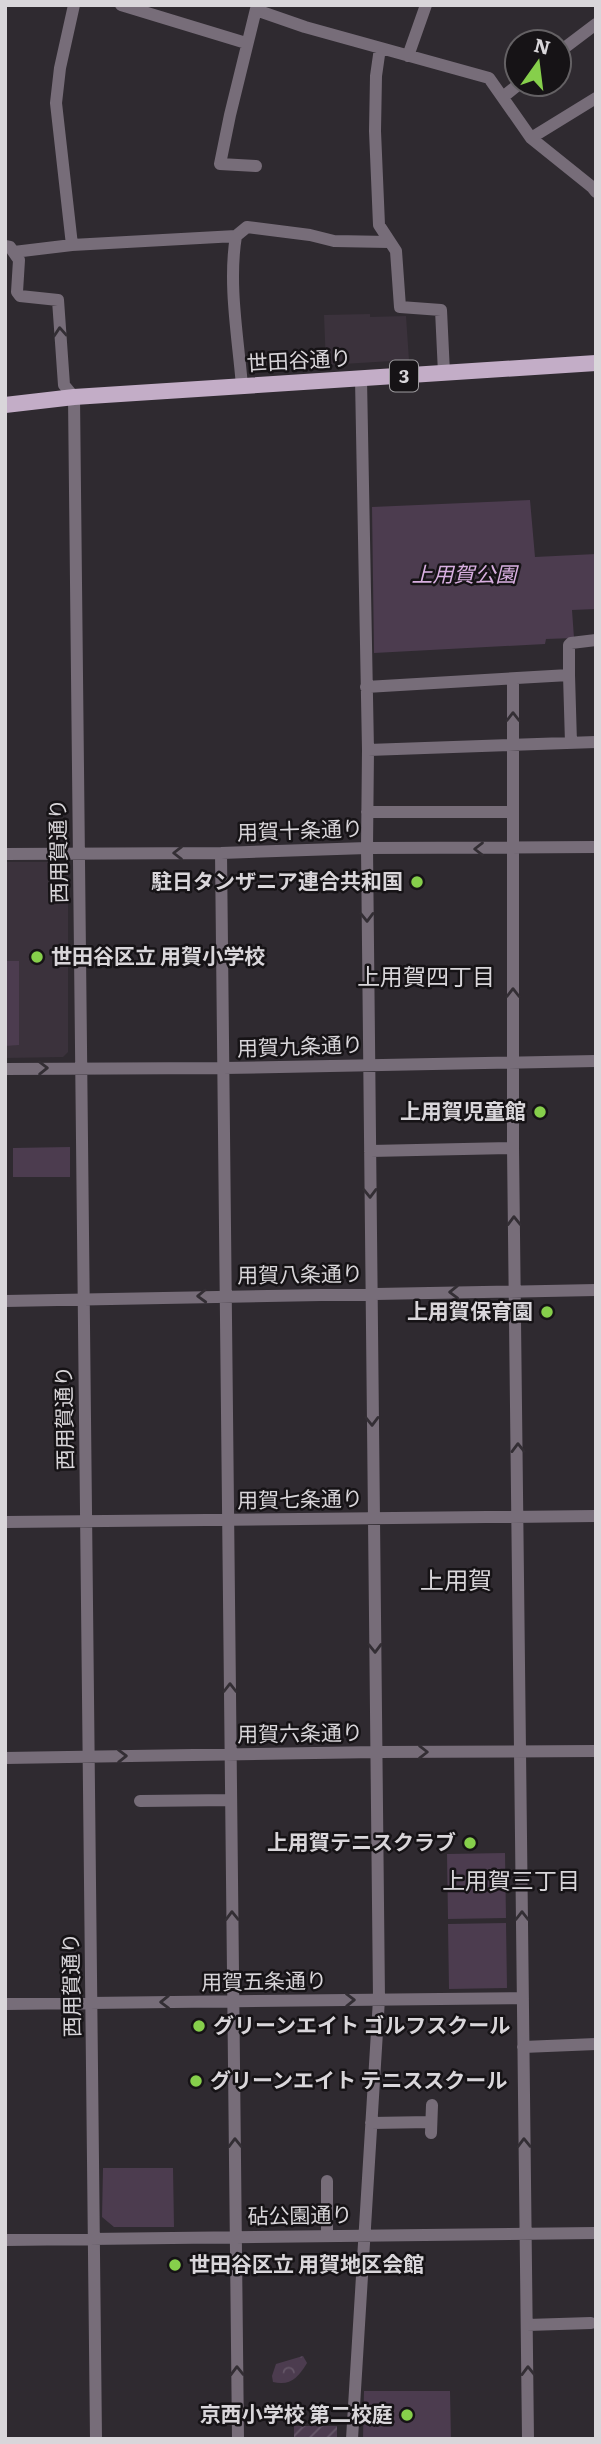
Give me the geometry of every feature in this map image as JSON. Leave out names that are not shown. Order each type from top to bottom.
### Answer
[{"type":"main road","name":"世田谷通り","points":[[5,405],[74,397],[596,363]]},
{"type":"street","points":[[72,245],[56,103],[60,68],[74,5]]},
{"type":"street","points":[[121,5],[246,43]]},
{"type":"street","points":[[408,56],[426,5]]},
{"type":"street","points":[[256,166],[220,164],[256,8],[380,48],[489,78],[503,97]]},
{"type":"street","points":[[573,41],[596,24]]},
{"type":"street","points":[[380,48],[376,76],[375,131],[379,225],[396,251],[400,307],[441,310],[444,373]]},
{"type":"street","points":[[504,98],[531,138],[595,188]]},
{"type":"street","points":[[531,138],[596,98]]},
{"type":"street","points":[[10,249],[236,236],[247,227],[310,235],[334,241],[389,242]]},
{"type":"street","points":[[236,236],[235,299],[242,386]]},
{"type":"street","name":"西用賀通り","points":[[10,249],[19,260],[17,292],[20,296],[58,300],[64,385],[74,397],[96,2439]]},
{"type":"street","points":[[352,2439],[379,1999],[366,848],[368,750],[361,379]]},
{"type":"street","points":[[571,743],[569,645],[596,640]]},
{"type":"street","points":[[366,687],[569,675]]},
{"type":"street","points":[[513,679],[513,1148],[528,2439]]},
{"type":"street","points":[[368,750],[596,742]]},
{"type":"street","points":[[367,812],[513,812]]},
{"type":"street","name":"用賀十条通り","points":[[5,854],[596,847]]},
{"type":"street","points":[[220,853],[238,2439]]},
{"type":"street","name":"用賀九条通り","points":[[5,1069],[596,1061]]},
{"type":"street","points":[[370,1151],[513,1148]]},
{"type":"street","name":"用賀八条通り","points":[[5,1301],[596,1290]]},
{"type":"street","name":"用賀七条通り","points":[[5,1522],[596,1516]]},
{"type":"street","name":"用賀六条通り","points":[[5,1758],[596,1751]]},
{"type":"street","points":[[140,1801],[231,1800]]},
{"type":"street","name":"用賀五条通り","points":[[5,2004],[523,1998]]},
{"type":"street","points":[[523,2047],[596,2044]]},
{"type":"street","points":[[371,2123],[431,2127],[432,2105]]},
{"type":"street","points":[[327,2181],[327,2236]]},
{"type":"street","name":"砧公園通り","points":[[5,2240],[596,2234]]},
{"type":"street","points":[[527,2325],[591,2323]]},
{"type":"shaded area","points":[[370,314],[370,317],[406,316],[409,360],[326,365],[324,315]]},
{"type":"shaded area","name":"世田谷区立 用賀小学校","points":[[5,862],[68,862],[68,1052],[63,1057],[5,1058]]},
{"type":"green space","name":"上用賀公園","points":[[530,500],[535,557],[596,554],[596,609],[572,610],[574,638],[546,639],[545,644],[374,653],[372,507]]},
{"type":"green space","points":[[5,961],[19,961],[19,1045],[5,1046]]},
{"type":"green space","points":[[70,1147],[70,1177],[13,1177],[13,1148]]},
{"type":"green space","points":[[505,1853],[506,1918],[448,1919],[447,1854]]},
{"type":"green space","points":[[506,1923],[507,1988],[449,1989],[448,1924]]},
{"type":"green space","points":[[103,2168],[173,2168],[174,2227],[114,2227],[102,2217]]},
{"type":"green space","points":[[303,2356],[307,2363],[297,2377],[289,2382],[273,2382],[276,2364]]},
{"type":"green space","name":"京西小学校 第二校庭","points":[[364,2391],[450,2391],[451,2439],[363,2439]]},
{"type":"green space","points":[[294,2426],[337,2426],[337,2439],[294,2439]]},
{"type":"place","name":"駐日タンザニア連合共和国","points":[[417,882]]},
{"type":"place","name":"世田谷区立 用賀小学校","points":[[37,957]]},
{"type":"place","name":"上用賀児童館","points":[[540,1112]]},
{"type":"place","name":"上用賀保育園","points":[[547,1312]]},
{"type":"place","name":"上用賀テニスクラブ","points":[[470,1843]]},
{"type":"place","name":"グリーンエイト ゴルフスクール","points":[[199,2026]]},
{"type":"place","name":"グリーンエイト テニススクール","points":[[196,2081]]},
{"type":"place","name":"世田谷区立 用賀地区会館","points":[[175,2265]]},
{"type":"place","name":"京西小学校 第二校庭","points":[[407,2415]]},
{"type":"district","name":"上用賀四丁目","points":[[426,977]]},
{"type":"district","name":"上用賀","points":[[456,1581]]},
{"type":"district","name":"上用賀三丁目","points":[[511,1881]]}]
